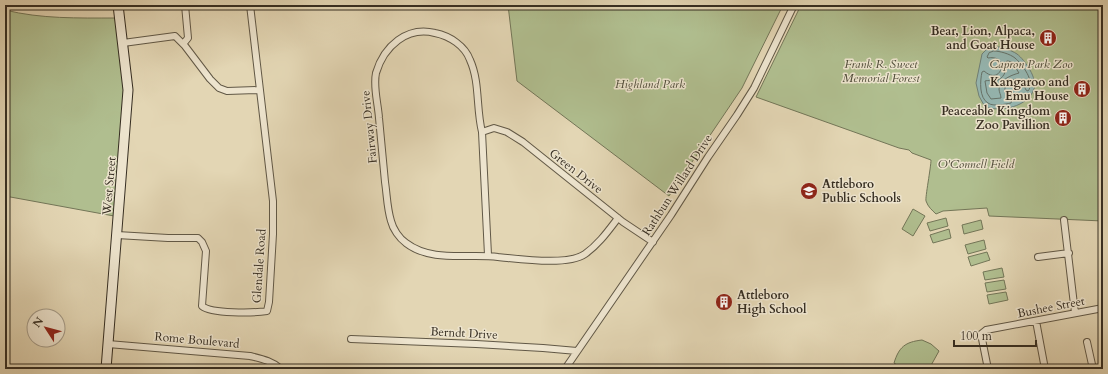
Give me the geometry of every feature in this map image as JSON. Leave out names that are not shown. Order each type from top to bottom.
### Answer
[{"type":"main road","name":"West Street","points":[[106,369],[128,90],[118,5]]},
{"type":"street","points":[[182,44],[188,38],[185,5]]},
{"type":"street","name":"Glendale Road","points":[[117,235],[198,238],[202,242],[206,251],[202,306],[206,309],[219,311],[254,313],[267,311],[269,302],[273,234],[273,201],[250,5]]},
{"type":"street","name":"Rathbun Willard Drive","points":[[565,369],[653,242],[754,88],[794,5]]},
{"type":"street","name":"Fairway Drive","points":[[488,255],[482,132],[478,116],[474,70],[470,57],[449,37],[435,32],[421,31],[407,35],[394,43],[386,51],[380,61],[376,74],[375,92],[379,117],[387,201],[391,222],[397,234],[406,243],[416,249],[430,254],[488,255],[524,259],[569,260],[584,255],[599,242],[618,218]]},
{"type":"street","points":[[123,43],[175,36],[219,88],[228,91],[260,90]]},
{"type":"street","name":"Green Drive","points":[[482,132],[494,128],[507,132],[523,142],[618,218],[653,242]]},
{"type":"street","points":[[1064,220],[1075,313]]},
{"type":"street","points":[[1038,257],[1069,253]]},
{"type":"street","name":"Bushee Street","points":[[988,369],[981,334],[986,330],[1103,308]]},
{"type":"street","points":[[1036,321],[1045,369]]},
{"type":"street","name":"Berndt Drive","points":[[350,339],[543,348],[577,351]]},
{"type":"street","points":[[1087,342],[1093,369]]},
{"type":"street","name":"Rome Boulevard","points":[[108,344],[250,356],[274,364],[281,369]]},
{"type":"green space","name":"Highland Park","points":[[508,5],[783,5],[742,88],[669,196],[517,81]]},
{"type":"green space","points":[[801,5],[1103,5],[1103,221],[989,216],[987,208],[943,211],[936,214],[929,207],[926,201],[931,160],[912,153],[909,150],[899,148],[756,97]]},
{"type":"green space","points":[[5,10],[32,15],[73,18],[115,18],[124,84],[114,216],[5,196]]},
{"type":"green space","points":[[913,209],[925,216],[913,236],[902,229]]},
{"type":"green space","points":[[946,218],[948,226],[930,231],[927,223]]},
{"type":"green space","points":[[981,220],[983,229],[964,234],[962,225]]},
{"type":"green space","points":[[949,229],[951,238],[933,243],[930,235]]},
{"type":"green space","points":[[984,240],[986,249],[968,254],[965,245]]},
{"type":"green space","points":[[987,252],[990,260],[971,266],[968,257]]},
{"type":"green space","points":[[1002,268],[1004,277],[985,280],[983,272]]},
{"type":"green space","points":[[1004,280],[1006,289],[987,292],[985,283]]},
{"type":"green space","points":[[1006,292],[1008,300],[989,304],[987,295]]},
{"type":"green space","points":[[922,340],[931,344],[939,351],[929,369],[903,369],[894,363],[898,353],[904,346],[911,342]]},
{"type":"water","points":[[993,46],[1012,51],[1017,54],[1027,65],[1034,80],[1035,85],[1031,95],[1020,104],[1013,107],[999,109],[985,107],[979,96],[976,83],[982,54]]},
{"type":"place","name":"Bear, Lion, Alpaca, and Goat House","points":[[1048,38]]},
{"type":"place","name":"Kangaroo and Emu House","points":[[1082,89]]},
{"type":"place","name":"Peaceable Kingdom Zoo Pavillion","points":[[1063,118]]},
{"type":"place","name":"Attleboro Public Schools","points":[[809,191]]},
{"type":"place","name":"Attleboro High School","points":[[724,302]]},
{"type":"park label","name":"Capron Park Zoo","points":[[1031,64]]},
{"type":"park label","name":"Frank R. Sweet Memorial Forest","points":[[881,71]]},
{"type":"park label","name":"O'Connell Field","points":[[976,164]]}]
